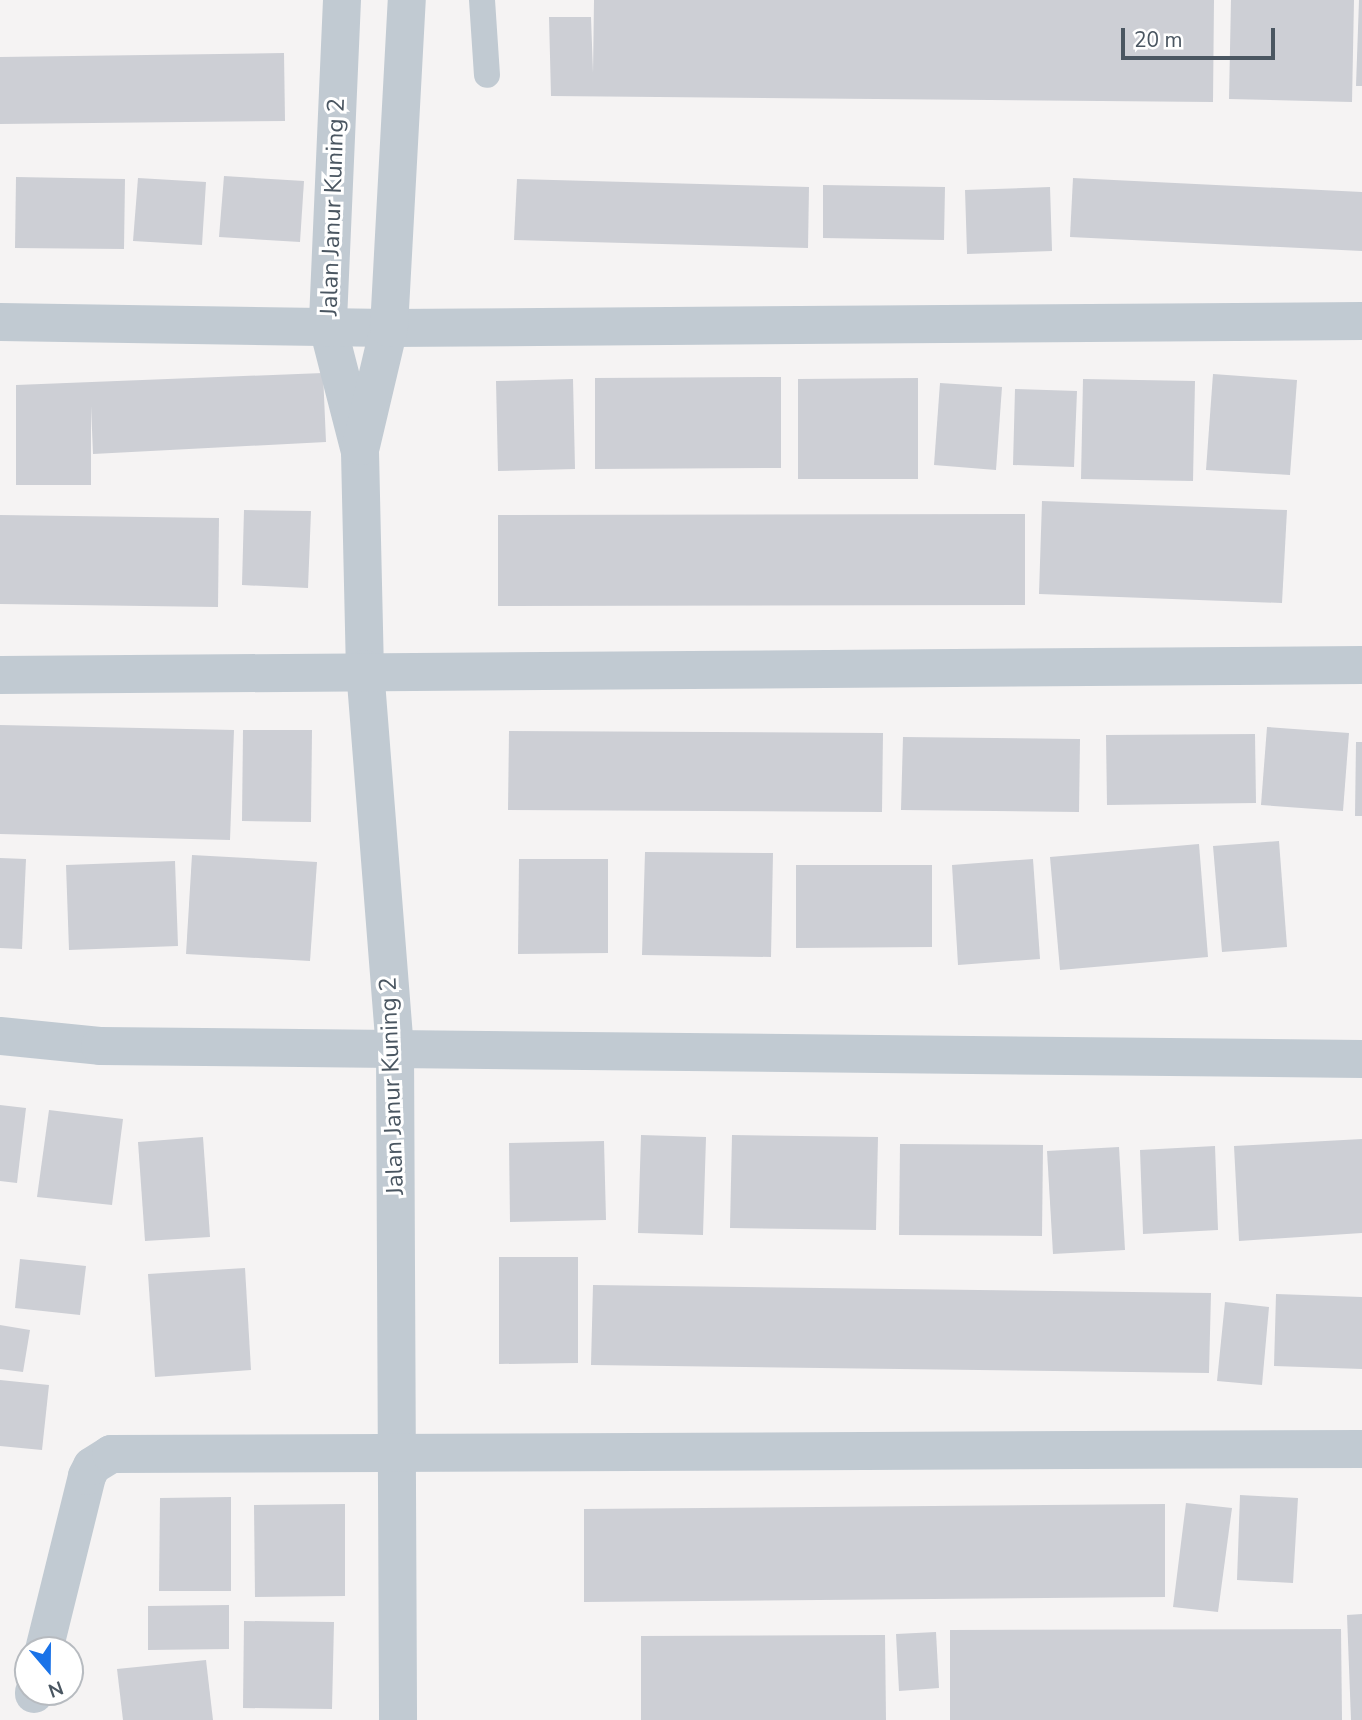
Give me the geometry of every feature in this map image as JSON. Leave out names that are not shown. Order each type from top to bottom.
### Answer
[{"type":"street","name":"Jalan Janur Kuning 2","points":[[342,0],[328,327],[360,452],[365,669],[395,1047],[398,1720]]},
{"type":"street","name":"Jalan Janur Kuning 2","points":[[360,452],[389,328],[407,0]]},
{"type":"street","points":[[0,322],[389,328],[1362,321]]},
{"type":"street","points":[[0,675],[365,669],[1362,665]]},
{"type":"street","points":[[0,1036],[100,1046],[1362,1059]]},
{"type":"street","points":[[47,1636],[87,1476],[101,1459],[126,1453],[1362,1449]]},
{"type":"lane","points":[[482,0],[487,75]]},
{"type":"building","points":[[594,0],[1214,0],[1213,102],[551,96],[549,17],[591,17],[593,73]]},
{"type":"building","points":[[1231,0],[1354,0],[1352,102],[1229,99]]},
{"type":"building","points":[[1359,0],[1362,0],[1362,86],[1356,86]]},
{"type":"building","points":[[284,53],[285,121],[0,124],[0,57]]},
{"type":"building","points":[[224,176],[304,181],[300,242],[219,237]]},
{"type":"building","points":[[16,177],[125,179],[124,249],[15,248]]},
{"type":"building","points":[[138,178],[206,182],[202,245],[133,241]]},
{"type":"building","points":[[1073,178],[1362,192],[1362,251],[1070,237]]},
{"type":"building","points":[[517,179],[809,187],[808,248],[514,240]]},
{"type":"building","points":[[823,185],[945,187],[944,240],[823,238]]},
{"type":"building","points":[[1050,187],[1052,251],[967,254],[965,190]]},
{"type":"building","points":[[323,373],[326,442],[93,454],[91,406],[91,485],[16,485],[16,385]]},
{"type":"building","points":[[1213,374],[1297,380],[1290,475],[1206,470]]},
{"type":"building","points":[[781,377],[781,468],[595,469],[595,378]]},
{"type":"building","points":[[918,378],[918,479],[798,479],[798,379]]},
{"type":"building","points":[[573,379],[575,469],[498,471],[496,381]]},
{"type":"building","points":[[1083,379],[1195,381],[1193,481],[1081,479]]},
{"type":"building","points":[[940,383],[1002,387],[996,470],[934,465]]},
{"type":"building","points":[[1015,389],[1077,391],[1074,467],[1013,465]]},
{"type":"building","points":[[1042,501],[1287,510],[1282,603],[1039,594]]},
{"type":"building","points":[[244,510],[311,511],[308,588],[242,585]]},
{"type":"building","points":[[1025,514],[1025,605],[498,606],[498,515]]},
{"type":"building","points":[[0,515],[219,518],[218,607],[0,604]]},
{"type":"building","points":[[0,725],[234,730],[230,840],[0,834]]},
{"type":"building","points":[[1267,727],[1349,733],[1343,811],[1261,805]]},
{"type":"building","points":[[243,730],[312,730],[311,822],[242,821]]},
{"type":"building","points":[[509,731],[883,733],[882,812],[508,810]]},
{"type":"building","points":[[1255,734],[1256,803],[1107,805],[1106,735]]},
{"type":"building","points":[[903,737],[1080,739],[1079,812],[901,810]]},
{"type":"building","points":[[1356,742],[1362,742],[1362,816],[1355,816]]},
{"type":"building","points":[[1279,841],[1287,947],[1222,952],[1213,846]]},
{"type":"building","points":[[1199,844],[1208,957],[1060,970],[1050,857]]},
{"type":"building","points":[[645,852],[773,853],[771,957],[642,955]]},
{"type":"building","points":[[192,855],[317,862],[310,961],[186,954]]},
{"type":"building","points":[[0,858],[26,859],[22,949],[0,948]]},
{"type":"building","points":[[519,859],[608,859],[608,953],[518,954]]},
{"type":"building","points":[[1033,859],[1040,959],[958,965],[952,865]]},
{"type":"building","points":[[175,861],[178,946],[69,950],[66,865]]},
{"type":"building","points":[[796,865],[932,865],[932,947],[796,948]]},
{"type":"building","points":[[0,1105],[26,1108],[17,1183],[0,1181]]},
{"type":"building","points":[[49,1110],[123,1119],[112,1205],[37,1197]]},
{"type":"building","points":[[641,1135],[706,1137],[703,1235],[638,1233]]},
{"type":"building","points":[[732,1135],[878,1137],[876,1230],[730,1228]]},
{"type":"building","points":[[203,1137],[210,1237],[145,1241],[138,1142]]},
{"type":"building","points":[[1362,1139],[1362,1233],[1239,1241],[1234,1146]]},
{"type":"building","points":[[604,1141],[606,1220],[510,1222],[509,1143]]},
{"type":"building","points":[[900,1144],[1043,1145],[1042,1236],[899,1235]]},
{"type":"building","points":[[1215,1146],[1218,1230],[1143,1234],[1140,1150]]},
{"type":"building","points":[[1119,1147],[1125,1250],[1053,1254],[1047,1151]]},
{"type":"building","points":[[499,1257],[578,1257],[578,1363],[499,1364]]},
{"type":"building","points":[[20,1259],[86,1266],[80,1315],[15,1308]]},
{"type":"building","points":[[245,1268],[251,1370],[155,1377],[148,1274]]},
{"type":"building","points":[[593,1285],[1211,1293],[1209,1373],[591,1365]]},
{"type":"building","points":[[1276,1294],[1362,1297],[1362,1369],[1274,1366]]},
{"type":"building","points":[[1225,1302],[1269,1307],[1262,1385],[1217,1381]]},
{"type":"building","points":[[0,1325],[30,1330],[23,1372],[0,1369]]},
{"type":"building","points":[[0,1380],[49,1385],[42,1450],[0,1446]]},
{"type":"building","points":[[1240,1495],[1298,1498],[1293,1583],[1237,1580]]},
{"type":"building","points":[[231,1497],[231,1591],[159,1591],[160,1498]]},
{"type":"building","points":[[1186,1503],[1232,1508],[1218,1612],[1173,1607]]},
{"type":"building","points":[[345,1504],[345,1596],[255,1597],[254,1505]]},
{"type":"building","points":[[1165,1504],[1165,1597],[584,1602],[584,1509]]},
{"type":"building","points":[[229,1605],[229,1649],[148,1650],[148,1606]]},
{"type":"building","points":[[1362,1614],[1362,1720],[1351,1720],[1347,1615]]},
{"type":"building","points":[[244,1621],[334,1622],[332,1709],[243,1708]]},
{"type":"building","points":[[1341,1629],[1342,1720],[950,1720],[950,1630]]},
{"type":"building","points":[[936,1632],[939,1688],[899,1691],[896,1634]]},
{"type":"building","points":[[885,1635],[886,1720],[641,1720],[641,1636]]},
{"type":"building","points":[[206,1660],[213,1720],[123,1720],[117,1669]]}]
